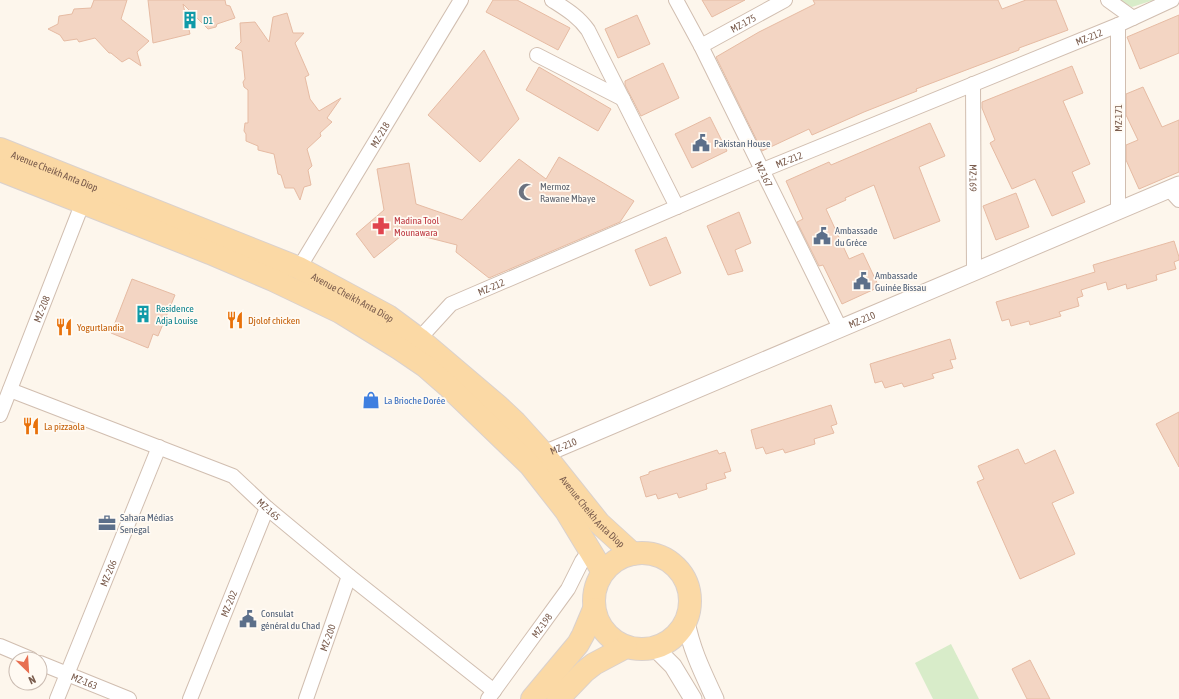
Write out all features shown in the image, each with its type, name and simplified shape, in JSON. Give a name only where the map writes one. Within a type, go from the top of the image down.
[{"type":"main road","name":"Avenue Cheikh Anta Diop","points":[[0,149],[299,268],[388,316],[419,339],[499,407],[544,454],[593,515],[633,554]]},
{"type":"main road","name":"Avenue Cheikh Anta Diop","points":[[0,170],[83,202],[273,280],[340,312],[400,348],[425,366],[449,387],[520,454],[558,499],[603,572]]},
{"type":"main road","points":[[648,553],[662,557],[675,566],[684,577],[690,592],[690,607],[686,621],[678,633],[668,642],[655,648],[635,649],[626,647],[614,641],[604,632],[594,609],[595,590],[603,572],[616,560],[633,554],[648,553]]},
{"type":"main road","points":[[532,699],[578,644],[583,636],[594,609]]},
{"type":"main road","points":[[558,699],[585,671],[594,664],[626,647]]},
{"type":"street","name":"MZ-218","points":[[299,268],[461,0]]},
{"type":"street","points":[[552,0],[574,13],[588,30],[677,207]]},
{"type":"street","name":"MZ-167","points":[[676,0],[701,46],[840,328]]},
{"type":"street","name":"MZ-175","points":[[701,46],[785,0]]},
{"type":"street","points":[[1108,0],[1133,18]]},
{"type":"street","name":"MZ-212","points":[[419,339],[451,304],[763,170],[1118,25],[1172,0]]},
{"type":"street","name":"MZ-171","points":[[1118,25],[1118,211]]},
{"type":"street","points":[[537,55],[623,99]]},
{"type":"street","name":"MZ-169","points":[[973,84],[974,272]]},
{"type":"street","name":"MZ-210","points":[[544,454],[1118,211],[1176,191]]},
{"type":"street","name":"MZ-208","points":[[0,415],[83,202]]},
{"type":"street","name":"MZ-165","points":[[10,390],[232,476],[267,508],[491,695]]},
{"type":"street","name":"MZ-206","points":[[57,699],[158,448]]},
{"type":"street","name":"MZ-202","points":[[190,699],[267,508]]},
{"type":"street","name":"MZ-198","points":[[491,695],[568,590],[582,561],[590,550]]},
{"type":"street","name":"MZ-200","points":[[306,699],[349,576]]},
{"type":"street","points":[[686,621],[695,655],[715,699]]},
{"type":"street","points":[[0,646],[12,651]]},
{"type":"street","points":[[655,648],[673,666],[693,699]]},
{"type":"street","name":"MZ-163","points":[[48,666],[129,699]]},
{"type":"green space","points":[[1119,0],[1154,0],[1132,7]]},
{"type":"green space","points":[[951,644],[979,699],[933,699],[915,663]]},
{"type":"building","points":[[94,0],[127,0],[121,19],[149,41],[137,52],[141,66],[129,58],[122,62],[109,53],[95,38],[79,42],[77,39],[64,41],[60,35],[48,29],[58,24],[59,16],[72,14],[74,9],[91,8]]},
{"type":"building","name":"D1","points":[[148,0],[225,0],[226,5],[230,6],[235,18],[217,24],[216,27],[208,29],[183,4],[190,34],[153,43]]},
{"type":"building","points":[[493,0],[517,0],[570,28],[558,50],[486,12]]},
{"type":"building","points":[[702,0],[745,0],[712,17]]},
{"type":"building","points":[[813,0],[998,0],[1002,9],[1026,0],[1056,0],[1068,30],[916,89],[917,91],[812,135],[809,129],[762,151],[716,57],[759,32],[815,4]]},
{"type":"building","points":[[287,13],[293,33],[304,33],[295,43],[309,75],[305,77],[310,99],[319,111],[341,98],[327,118],[332,122],[320,133],[321,136],[307,149],[312,166],[308,170],[311,185],[304,187],[300,200],[294,188],[285,188],[281,175],[278,174],[274,154],[258,150],[258,146],[246,141],[246,134],[244,131],[245,123],[248,123],[248,90],[244,87],[243,82],[245,79],[242,51],[235,48],[241,42],[240,23],[255,22],[269,42],[273,17]]},
{"type":"building","points":[[637,15],[650,44],[618,58],[605,29]]},
{"type":"building","points":[[1179,15],[1179,53],[1140,69],[1127,37]]},
{"type":"building","points":[[484,50],[519,119],[480,162],[428,115]]},
{"type":"building","points":[[663,63],[679,98],[641,116],[625,85],[625,81]]},
{"type":"building","points":[[1072,66],[1083,93],[1063,101],[1090,164],[1072,172],[1085,202],[1052,216],[1035,179],[1012,189],[990,143],[995,140],[982,108],[982,102]]},
{"type":"building","points":[[539,67],[611,109],[598,131],[526,90]]},
{"type":"building","points":[[1143,87],[1162,127],[1179,120],[1179,172],[1139,189],[1126,160],[1126,145],[1138,140],[1126,115],[1126,94]]},
{"type":"building","name":"Pakistan House","points":[[710,117],[727,151],[692,168],[675,134]]},
{"type":"building","points":[[930,123],[945,156],[919,167],[940,221],[894,239],[874,185],[845,198],[846,200],[826,209],[849,259],[863,253],[879,287],[842,304],[823,265],[819,266],[797,222],[803,219],[786,181],[829,162],[831,165]]},
{"type":"building","points":[[559,157],[634,201],[620,222],[489,278],[456,252],[457,245],[406,232],[374,258],[356,234],[384,210],[377,169],[409,163],[416,204],[462,220],[519,159],[546,179]]},
{"type":"building","points":[[1016,193],[1029,227],[996,240],[983,206]]},
{"type":"building","points":[[739,212],[751,243],[735,250],[743,271],[728,275],[707,226]]},
{"type":"building","points":[[666,237],[681,273],[650,286],[635,250]]},
{"type":"building","points":[[1174,241],[1179,257],[1179,260],[1174,262],[1176,269],[1156,275],[1157,280],[1127,289],[1126,284],[1108,290],[1106,282],[1081,290],[1083,296],[1077,298],[1079,306],[1059,312],[1061,316],[1030,325],[1029,321],[1011,326],[1009,319],[1002,321],[996,302],[1095,272],[1093,265]]},
{"type":"building","name":"Residence Adja Louise","points":[[132,279],[175,295],[158,336],[153,334],[148,348],[111,333]]},
{"type":"building","points":[[950,339],[956,359],[950,360],[953,368],[932,374],[934,378],[904,387],[902,383],[885,388],[882,381],[875,383],[870,364]]},
{"type":"building","points":[[831,405],[837,424],[831,426],[834,433],[814,439],[815,444],[785,453],[783,449],[766,454],[763,447],[756,449],[751,430]]},
{"type":"building","points":[[1179,412],[1179,467],[1156,424]]},
{"type":"building","points":[[1018,449],[1025,464],[1055,450],[1074,493],[1052,503],[1075,554],[1020,579],[977,482],[984,479],[978,466]]},
{"type":"building","points":[[717,450],[719,454],[725,452],[731,471],[724,473],[726,478],[706,484],[707,489],[679,498],[677,493],[658,499],[656,494],[646,497],[640,477],[649,474],[649,472]]},
{"type":"building","points":[[1030,660],[1050,699],[1027,699],[1012,669]]},
{"type":"place","name":"D1","points":[[190,20]]},
{"type":"place","name":"Pakistan House","points":[[701,143]]},
{"type":"place","name":"Mermoz Rawane Mbaye","points":[[527,192]]},
{"type":"place","name":"Madina Tool Mounawara","points":[[381,226]]},
{"type":"place","name":"Ambassade du Grèce","points":[[822,236]]},
{"type":"place","name":"Ambassade Guinée Bissau","points":[[862,281]]},
{"type":"place","name":"Residence Adja Louise","points":[[143,314]]},
{"type":"place","name":"Djolof chicken","points":[[235,320]]},
{"type":"place","name":"Yogurtlandia","points":[[64,327]]},
{"type":"place","name":"La Brioche Dorée","points":[[371,400]]},
{"type":"place","name":"La pizzaola","points":[[31,426]]},
{"type":"place","name":"Sahara Médias Senegal","points":[[107,523]]},
{"type":"place","name":"Consulat général du Chad","points":[[248,619]]}]
